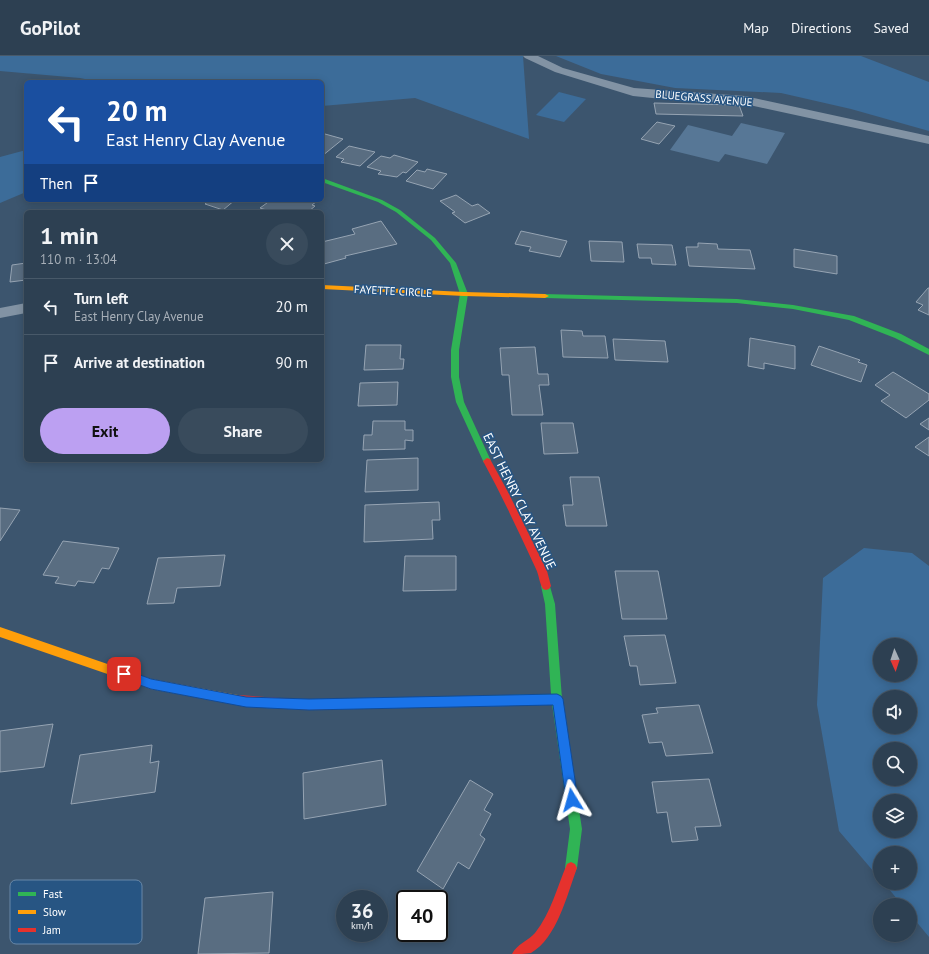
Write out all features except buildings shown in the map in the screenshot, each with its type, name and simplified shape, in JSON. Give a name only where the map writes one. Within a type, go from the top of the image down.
[{"type":"street","name":"BLUEGRASS AVENUE","points":[[529,56],[559,70],[633,92],[672,96],[745,100],[929,140]]},
{"type":"street","points":[[324,181],[380,201],[404,216],[433,239],[453,263],[464,294],[737,301],[794,307],[851,318],[898,336],[929,352]]},
{"type":"street","name":"FAYETTE CIRCLE","points":[[324,287],[464,294]]},
{"type":"street","name":"EAST HENRY CLAY AVENUE","points":[[464,294],[455,350],[454,377],[460,402],[485,458],[506,494],[542,571],[550,604],[557,699],[576,829],[572,866],[551,920],[539,938],[519,954]]},
{"type":"street","points":[[0,313],[24,308]]},
{"type":"street","points":[[0,632],[151,684],[246,702],[309,705],[557,699]]},
{"type":"shaded area","points":[[0,56],[523,56],[529,139],[415,98],[324,106],[324,80],[90,80],[0,71]]},
{"type":"shaded area","points":[[556,56],[861,56],[929,82],[929,131],[851,109],[781,93],[675,88],[601,74]]},
{"type":"shaded area","points":[[559,92],[586,99],[564,122],[536,115]]},
{"type":"shaded area","points":[[741,123],[785,133],[767,164],[725,154],[719,162],[670,150],[688,125],[732,136]]},
{"type":"shaded area","points":[[24,151],[24,193],[0,203],[0,157]]},
{"type":"shaded area","points":[[864,548],[912,553],[929,566],[929,937],[917,922],[917,898],[896,898],[890,890],[917,890],[917,846],[873,846],[873,871],[839,831],[817,705],[823,578]]},
{"type":"traffic: fast","points":[[324,181],[380,201],[398,211],[433,239],[453,263],[464,294],[455,350],[455,377],[460,402],[487,461]]},
{"type":"traffic: fast","points":[[545,296],[737,301],[793,307],[851,318],[898,336],[929,352]]},
{"type":"traffic: fast","points":[[546,586],[550,604],[557,699],[576,829],[571,868]]},
{"type":"traffic: fast","points":[[337,704],[557,699]]},
{"type":"traffic: slow","points":[[324,287],[464,294],[545,296]]},
{"type":"traffic: slow","points":[[0,632],[151,684],[238,700]]},
{"type":"traffic: jam","points":[[487,461],[505,494],[542,571],[546,586]]},
{"type":"traffic: jam","points":[[238,700],[309,705],[337,704]]},
{"type":"traffic: jam","points":[[519,954],[539,938],[551,920],[571,868]]},
{"type":"route","points":[[124,674],[151,684],[246,702],[309,705],[557,699],[572,800]]}]
